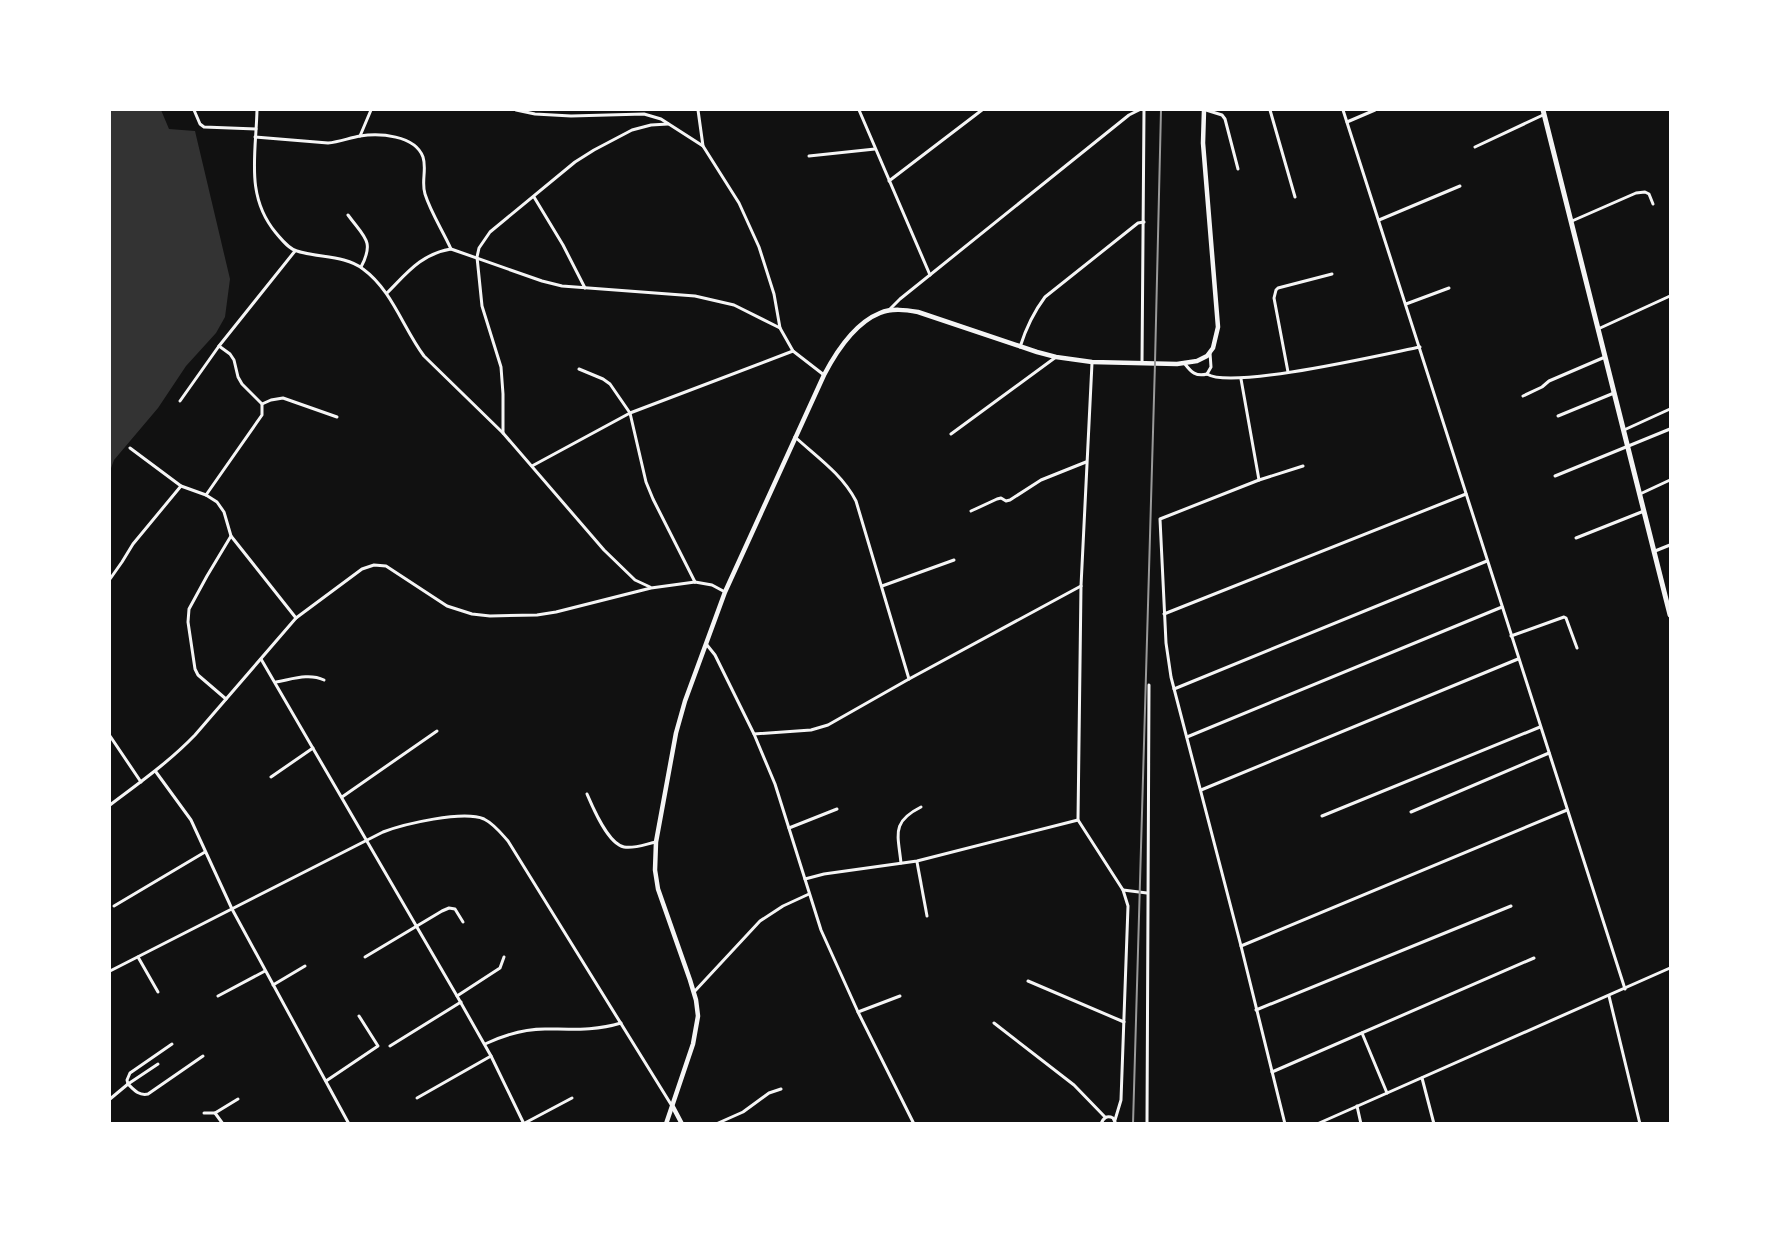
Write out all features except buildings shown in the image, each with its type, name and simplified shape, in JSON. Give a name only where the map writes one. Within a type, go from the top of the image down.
[{"type":"main road","points":[[666,1124],[697,1026],[694,992],[656,880],[654,857],[676,733],[705,644],[725,592],[824,375],[835,356],[860,327],[874,316],[900,310],[918,312],[1056,357],[1092,362],[1185,364],[1200,360],[1210,352],[1215,341],[1218,321],[1204,161],[1205,110]]},
{"type":"main road","points":[[1544,112],[1671,615]]},
{"type":"main road","points":[[673,1107],[682,1124]]},
{"type":"street","points":[[194,110],[200,124],[204,127],[256,129]]},
{"type":"street","points":[[257,110],[255,137],[257,198],[266,219],[282,240],[295,251],[345,261],[361,267],[386,294],[410,337],[424,356],[503,433],[604,550],[635,580],[651,588]]},
{"type":"street","points":[[360,136],[371,110]]},
{"type":"street","points":[[516,110],[535,114],[571,116],[645,114],[668,124],[703,146]]},
{"type":"street","points":[[571,110],[571,116]]},
{"type":"street","points":[[698,110],[703,146],[739,203],[759,247],[774,294],[780,328],[793,351],[824,375]]},
{"type":"street","points":[[859,110],[930,275]]},
{"type":"street","points":[[889,182],[982,110]]},
{"type":"street","points":[[888,311],[1129,115],[1139,110]]},
{"type":"street","points":[[1142,363],[1144,110]]},
{"type":"street","points":[[1205,110],[1222,114],[1226,119],[1238,169]]},
{"type":"street","points":[[1270,110],[1295,197]]},
{"type":"street","points":[[1343,110],[1625,989]]},
{"type":"street","points":[[1347,122],[1375,110]]},
{"type":"street","points":[[1474,147],[1544,112]]},
{"type":"street","points":[[503,433],[501,367],[482,306],[477,257],[479,248],[490,232],[575,162],[618,137],[651,125],[668,124]]},
{"type":"street","points":[[255,137],[328,143],[360,136],[382,136],[398,138],[415,146],[424,159],[423,184],[426,196],[451,249]]},
{"type":"street","points":[[808,156],[875,149]]},
{"type":"street","points":[[1379,220],[1460,186]]},
{"type":"street","points":[[1571,222],[1636,193],[1645,192],[1653,204]]},
{"type":"street","points":[[534,197],[563,245],[585,288]]},
{"type":"street","points":[[348,215],[368,246],[367,256],[361,267]]},
{"type":"street","points":[[1020,346],[1027,325],[1045,297],[1138,223],[1144,222]]},
{"type":"street","points":[[386,294],[423,259],[451,249],[562,286],[709,298],[734,305],[780,328]]},
{"type":"street","points":[[180,401],[219,346],[295,251]]},
{"type":"street","points":[[1288,372],[1274,298],[1276,290],[1332,274]]},
{"type":"street","points":[[1406,304],[1449,288]]},
{"type":"street","points":[[1598,329],[1671,296]]},
{"type":"street","points":[[206,495],[262,415],[262,404],[242,384],[238,378],[234,360],[219,346]]},
{"type":"street","points":[[1185,364],[1193,373],[1241,379],[1420,347]]},
{"type":"street","points":[[532,466],[630,413],[793,351]]},
{"type":"street","points":[[1207,374],[1211,367],[1210,352]]},
{"type":"street","points":[[951,434],[1056,357]]},
{"type":"street","points":[[1523,396],[1549,381],[1605,357]]},
{"type":"street","points":[[994,1023],[1074,1085],[1105,1117],[1111,1117],[1116,1121],[1121,1100],[1128,906],[1123,890],[1078,820],[1081,586],[1092,362]]},
{"type":"street","points":[[579,369],[610,384],[630,413],[652,499],[695,582]]},
{"type":"street","points":[[1241,379],[1259,480]]},
{"type":"street","points":[[1558,416],[1614,393]]},
{"type":"street","points":[[262,404],[283,398],[337,417]]},
{"type":"street","points":[[1624,430],[1671,409]]},
{"type":"street","points":[[1555,476],[1671,429]]},
{"type":"street","points":[[795,437],[840,477],[856,501],[909,679]]},
{"type":"street","points":[[130,448],[181,486],[206,495],[217,502],[224,512],[231,536],[297,618]]},
{"type":"street","points":[[971,512],[1001,498],[1006,501],[1010,500],[1041,480],[1086,462]]},
{"type":"street","points":[[1285,1124],[1168,660],[1160,519],[1259,480],[1303,466]]},
{"type":"street","points":[[1640,494],[1671,480]]},
{"type":"street","points":[[110,579],[133,544],[181,486]]},
{"type":"street","points":[[1164,614],[1466,494]]},
{"type":"street","points":[[1576,538],[1645,511]]},
{"type":"street","points":[[226,699],[198,675],[195,669],[188,616],[192,602],[231,536]]},
{"type":"street","points":[[1655,551],[1671,545]]},
{"type":"street","points":[[882,586],[954,560]]},
{"type":"street","points":[[1174,689],[1487,561]]},
{"type":"street","points":[[110,805],[178,753],[297,618],[362,569],[374,564],[386,566],[447,606],[490,616],[537,615],[576,608],[651,588],[695,582],[712,585],[725,592]]},
{"type":"street","points":[[754,734],[821,728],[1081,586]]},
{"type":"street","points":[[1187,737],[1502,607]]},
{"type":"street","points":[[1511,636],[1564,617],[1577,648]]},
{"type":"street","points":[[705,644],[716,655],[754,734],[775,784],[825,938],[858,1012],[914,1124]]},
{"type":"street","points":[[261,659],[461,1002],[491,1056],[523,1123],[573,1098]]},
{"type":"street","points":[[1201,790],[1519,659]]},
{"type":"street","points":[[276,682],[309,676],[317,676],[324,680]]},
{"type":"street","points":[[1147,1124],[1149,685]]},
{"type":"street","points":[[1323,816],[1541,726]]},
{"type":"street","points":[[342,797],[437,731]]},
{"type":"street","points":[[110,736],[141,782]]},
{"type":"street","points":[[271,777],[313,748]]},
{"type":"street","points":[[1411,812],[1549,753]]},
{"type":"street","points":[[156,772],[191,820],[232,909],[349,1124]]},
{"type":"street","points":[[587,794],[593,808],[615,842],[626,847],[656,842]]},
{"type":"street","points":[[901,863],[898,836],[900,825],[906,815],[921,807]]},
{"type":"street","points":[[789,828],[837,809]]},
{"type":"street","points":[[1241,946],[1567,810]]},
{"type":"street","points":[[110,971],[368,840],[399,827],[442,818],[477,817],[496,827],[508,841],[673,1107]]},
{"type":"street","points":[[805,879],[824,874],[917,861],[1078,820]]},
{"type":"street","points":[[114,906],[205,852]]},
{"type":"street","points":[[917,861],[927,916]]},
{"type":"street","points":[[1123,890],[1147,893]]},
{"type":"street","points":[[694,992],[760,921],[783,906],[809,894]]},
{"type":"street","points":[[1256,1010],[1511,906]]},
{"type":"street","points":[[365,957],[449,908],[455,909],[462,922]]},
{"type":"street","points":[[138,957],[158,992]]},
{"type":"street","points":[[457,996],[500,968],[504,957]]},
{"type":"street","points":[[1272,1072],[1534,958]]},
{"type":"street","points":[[273,985],[305,966]]},
{"type":"street","points":[[1317,1124],[1671,968]]},
{"type":"street","points":[[218,996],[265,972]]},
{"type":"street","points":[[1028,981],[1124,1022]]},
{"type":"street","points":[[858,1012],[900,996]]},
{"type":"street","points":[[1609,996],[1640,1124]]},
{"type":"street","points":[[390,1046],[461,1002]]},
{"type":"street","points":[[326,1082],[378,1046],[359,1016]]},
{"type":"street","points":[[484,1044],[511,1033],[544,1029],[589,1029],[621,1023]]},
{"type":"street","points":[[1362,1033],[1387,1093]]},
{"type":"street","points":[[172,1044],[130,1073],[128,1084],[138,1093],[148,1094],[203,1056]]},
{"type":"street","points":[[417,1098],[491,1056]]},
{"type":"street","points":[[110,1099],[158,1064]]},
{"type":"street","points":[[1422,1078],[1434,1124]]},
{"type":"street","points":[[716,1124],[743,1112],[769,1093],[781,1089]]},
{"type":"street","points":[[204,1113],[215,1113],[238,1098]]},
{"type":"street","points":[[1357,1106],[1361,1124]]},
{"type":"street","points":[[215,1113],[223,1124]]},
{"type":"street","points":[[1101,1124],[1105,1117]]},
{"type":"shaded area","points":[[110,110],[161,110],[169,129],[195,131],[230,279],[225,317],[216,333],[186,366],[158,408],[114,460],[110,471]]},
{"type":"railway","points":[[1133,1124],[1161,110]]}]
